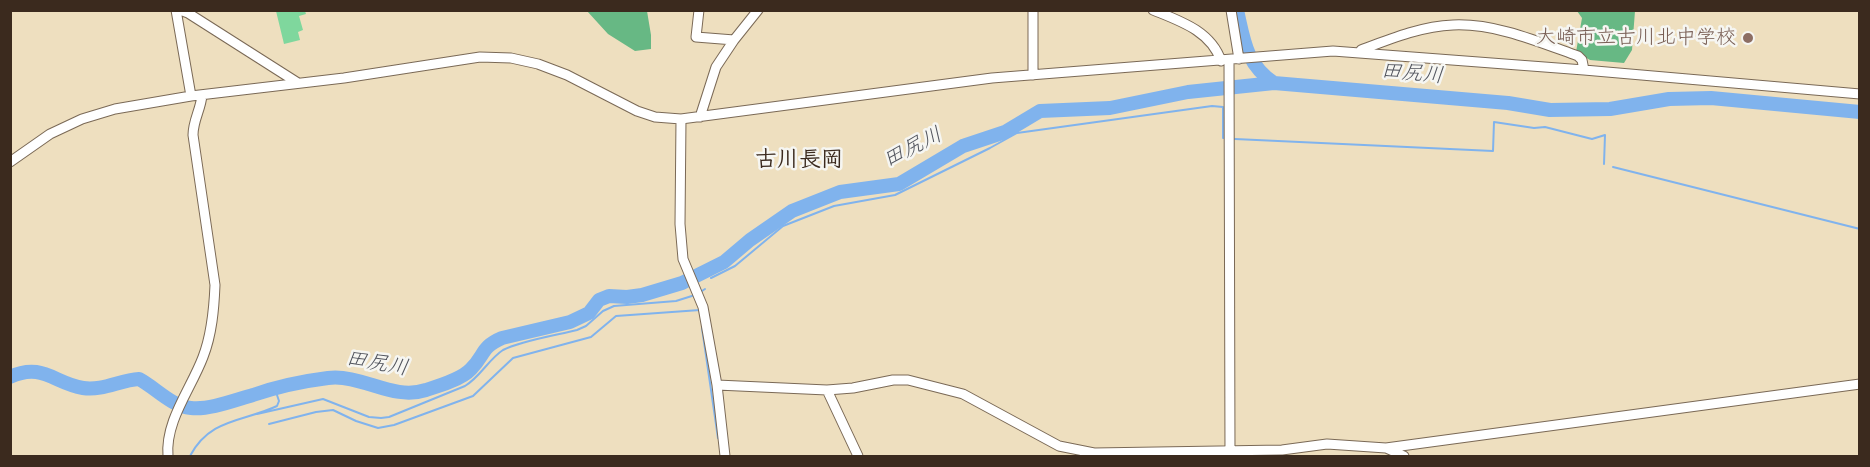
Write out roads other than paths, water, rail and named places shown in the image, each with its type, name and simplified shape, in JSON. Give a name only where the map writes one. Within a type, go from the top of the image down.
[{"type":"street","points":[[191,96],[178,10],[188,13],[298,83]]},
{"type":"street","points":[[699,10],[696,37],[734,40]]},
{"type":"street","points":[[700,117],[716,67],[758,10]]},
{"type":"street","points":[[1033,10],[1034,75]]},
{"type":"street","points":[[1153,10],[1188,25],[1203,35],[1218,52],[1233,59]]},
{"type":"street","points":[[1229,454],[1230,79],[1233,59],[1231,10]]},
{"type":"street","points":[[1355,52],[1389,39],[1435,27],[1471,25],[1539,42],[1578,56],[1582,60],[1584,70]]},
{"type":"street","points":[[10,162],[50,134],[115,109],[202,94],[480,57],[511,58],[538,64],[567,75],[637,111],[655,117],[681,119],[951,82],[1308,52],[1355,52],[1860,94]]},
{"type":"street","points":[[168,456],[167,446],[171,430],[203,358],[210,335],[214,308],[214,285],[193,135],[193,125],[202,94]]},
{"type":"street","points":[[681,119],[680,224],[683,259],[702,306],[717,385],[725,456]]},
{"type":"street","points":[[717,385],[827,390],[853,388],[893,380],[908,380],[972,398],[1067,449],[1094,453],[1229,454],[1327,444],[1386,448],[1860,384]]},
{"type":"street","points":[[827,390],[858,456]]},
{"type":"street","points":[[1386,448],[1404,456]]},
{"type":"waterway","points":[[1237,10],[1244,42],[1252,60],[1257,68],[1274,83]]},
{"type":"waterway","name":"田尻川","points":[[10,377],[21,373],[40,373],[90,389],[139,379],[177,404],[191,408],[214,406],[281,387],[328,378],[353,380],[401,392],[426,390],[450,382],[467,373],[495,341],[570,322],[589,313],[599,300],[609,296],[642,295],[682,283],[724,262],[750,240],[792,211],[840,192],[899,184],[963,146],[1005,132],[1040,111],[1110,108],[1188,92],[1274,83],[1508,103],[1550,110],[1610,109],[1669,99],[1711,98],[1860,112]]},
{"type":"waterway","points":[[711,278],[735,266],[783,226],[834,206],[895,195],[1017,133],[1212,106],[1223,107],[1223,138],[1227,138]]},
{"type":"waterway","points":[[1235,139],[1493,151],[1494,122],[1534,128],[1545,127],[1592,139],[1605,135],[1604,164]]},
{"type":"waterway","points":[[1613,167],[1860,229]]},
{"type":"waterway","points":[[257,414],[323,399],[369,417],[389,417],[465,386],[498,354],[510,347],[577,330],[614,306],[676,301],[695,295]]},
{"type":"waterway","points":[[269,424],[333,410],[378,428],[394,425],[473,396],[513,358],[591,337],[616,316],[700,310]]},
{"type":"waterway","points":[[702,328],[718,438]]},
{"type":"waterway","points":[[190,456],[207,434],[217,428],[277,406],[279,401],[275,389]]},
{"type":"place","name":"大崎市立古川北中学校","points":[[1748,38]]},
{"type":"district","name":"古川長岡","points":[[799,160]]}]
